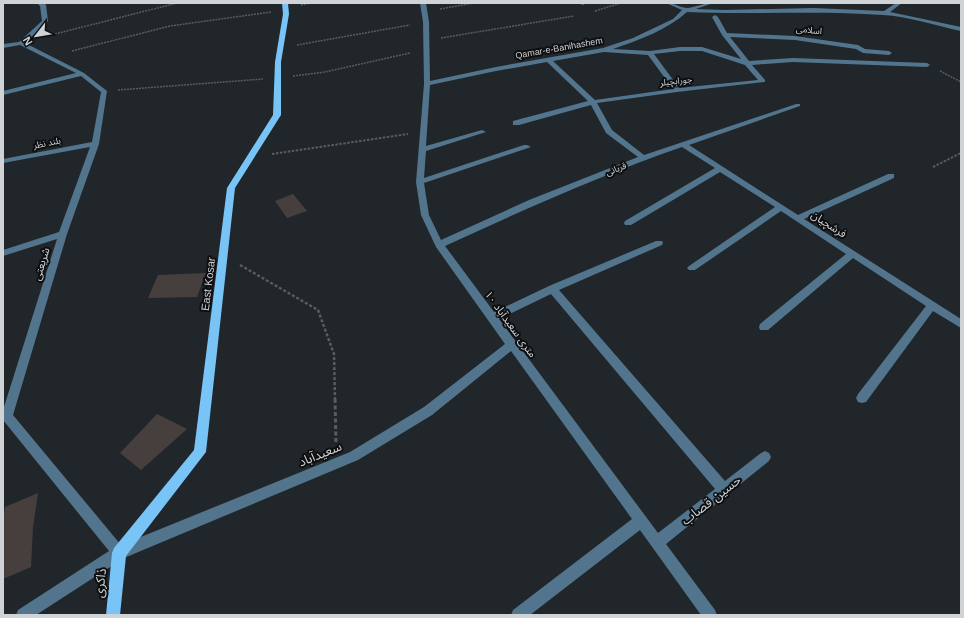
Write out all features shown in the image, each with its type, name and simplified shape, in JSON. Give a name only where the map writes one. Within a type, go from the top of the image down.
[{"type":"main road","name":"East Kosar","points":[[119,553],[200,452],[231,188],[276,115],[280,48],[285,7]]},
{"type":"main road","name":"ذاکری","points":[[113,615],[119,553]]},
{"type":"street","points":[[3,46],[21,43],[45,21],[43,5],[40,3]]},
{"type":"street","points":[[669,3],[686,10],[724,12],[813,10],[885,13],[961,29]]},
{"type":"street","name":"Qamar-e-Banihashem","points":[[426,84],[496,69],[549,61],[604,50],[635,39],[675,20],[686,10],[710,3]]},
{"type":"street","points":[[885,13],[899,3]]},
{"type":"street","name":"۱۰ متری سعیدآباد","points":[[423,7],[426,22],[426,84],[420,182],[425,215],[439,245],[710,615]]},
{"type":"street","points":[[716,17],[725,35],[746,63]]},
{"type":"street","name":"اسلامی","points":[[725,35],[795,38],[858,47],[863,51],[889,53]]},
{"type":"street","points":[[21,43],[82,74],[104,91]]},
{"type":"street","points":[[604,50],[650,53],[680,49],[702,49],[746,63],[793,60],[927,65]]},
{"type":"street","points":[[650,53],[677,90]]},
{"type":"street","points":[[549,61],[593,102],[609,131],[643,158]]},
{"type":"street","name":"جورابچیلر","points":[[516,123],[593,102],[677,90],[763,81],[746,63]]},
{"type":"street","points":[[3,93],[82,74]]},
{"type":"street","name":"شریعتی","points":[[104,91],[95,144],[63,234],[5,417],[119,553]]},
{"type":"street","name":"قربانی","points":[[439,245],[532,202],[643,158],[798,105]]},
{"type":"street","points":[[422,150],[482,132]]},
{"type":"street","name":"بلند نظر","points":[[3,162],[95,144]]},
{"type":"street","name":"فرشچیان","points":[[684,145],[961,324]]},
{"type":"street","points":[[420,182],[527,147]]},
{"type":"street","points":[[628,223],[721,168]]},
{"type":"street","points":[[798,218],[891,176]]},
{"type":"street","points":[[692,268],[781,207]]},
{"type":"street","points":[[3,253],[63,234]]},
{"type":"street","points":[[492,318],[552,289],[659,243]]},
{"type":"street","points":[[764,327],[852,254]]},
{"type":"street","points":[[552,289],[724,490]]},
{"type":"street","points":[[862,398],[932,305]]},
{"type":"street","name":"سعیدآباد","points":[[23,615],[119,553],[354,456],[428,411],[511,345]]},
{"type":"street","name":"حسین قصاب","points":[[657,543],[765,457]]},
{"type":"street","points":[[518,615],[641,522]]},
{"type":"path","points":[[21,43],[177,3]]},
{"type":"path","points":[[423,7],[474,3]]},
{"type":"path","points":[[595,11],[621,3]]},
{"type":"path","points":[[51,58],[93,44],[170,26],[285,7]]},
{"type":"path","points":[[104,91],[278,78],[325,72],[426,45],[575,16]]},
{"type":"path","points":[[280,48],[426,22]]},
{"type":"path","points":[[927,65],[961,82]]},
{"type":"path","points":[[250,157],[422,132]]},
{"type":"path","points":[[933,167],[961,153]]},
{"type":"path","points":[[223,256],[318,310],[334,354],[337,463]]},
{"type":"building","points":[[293,194],[307,211],[287,218],[275,201]]},
{"type":"building","points":[[206,273],[197,297],[148,298],[158,275]]},
{"type":"building","points":[[157,414],[187,429],[141,470],[120,453]]},
{"type":"building","points":[[38,493],[33,527],[31,567],[3,579],[3,521],[5,507]]}]
